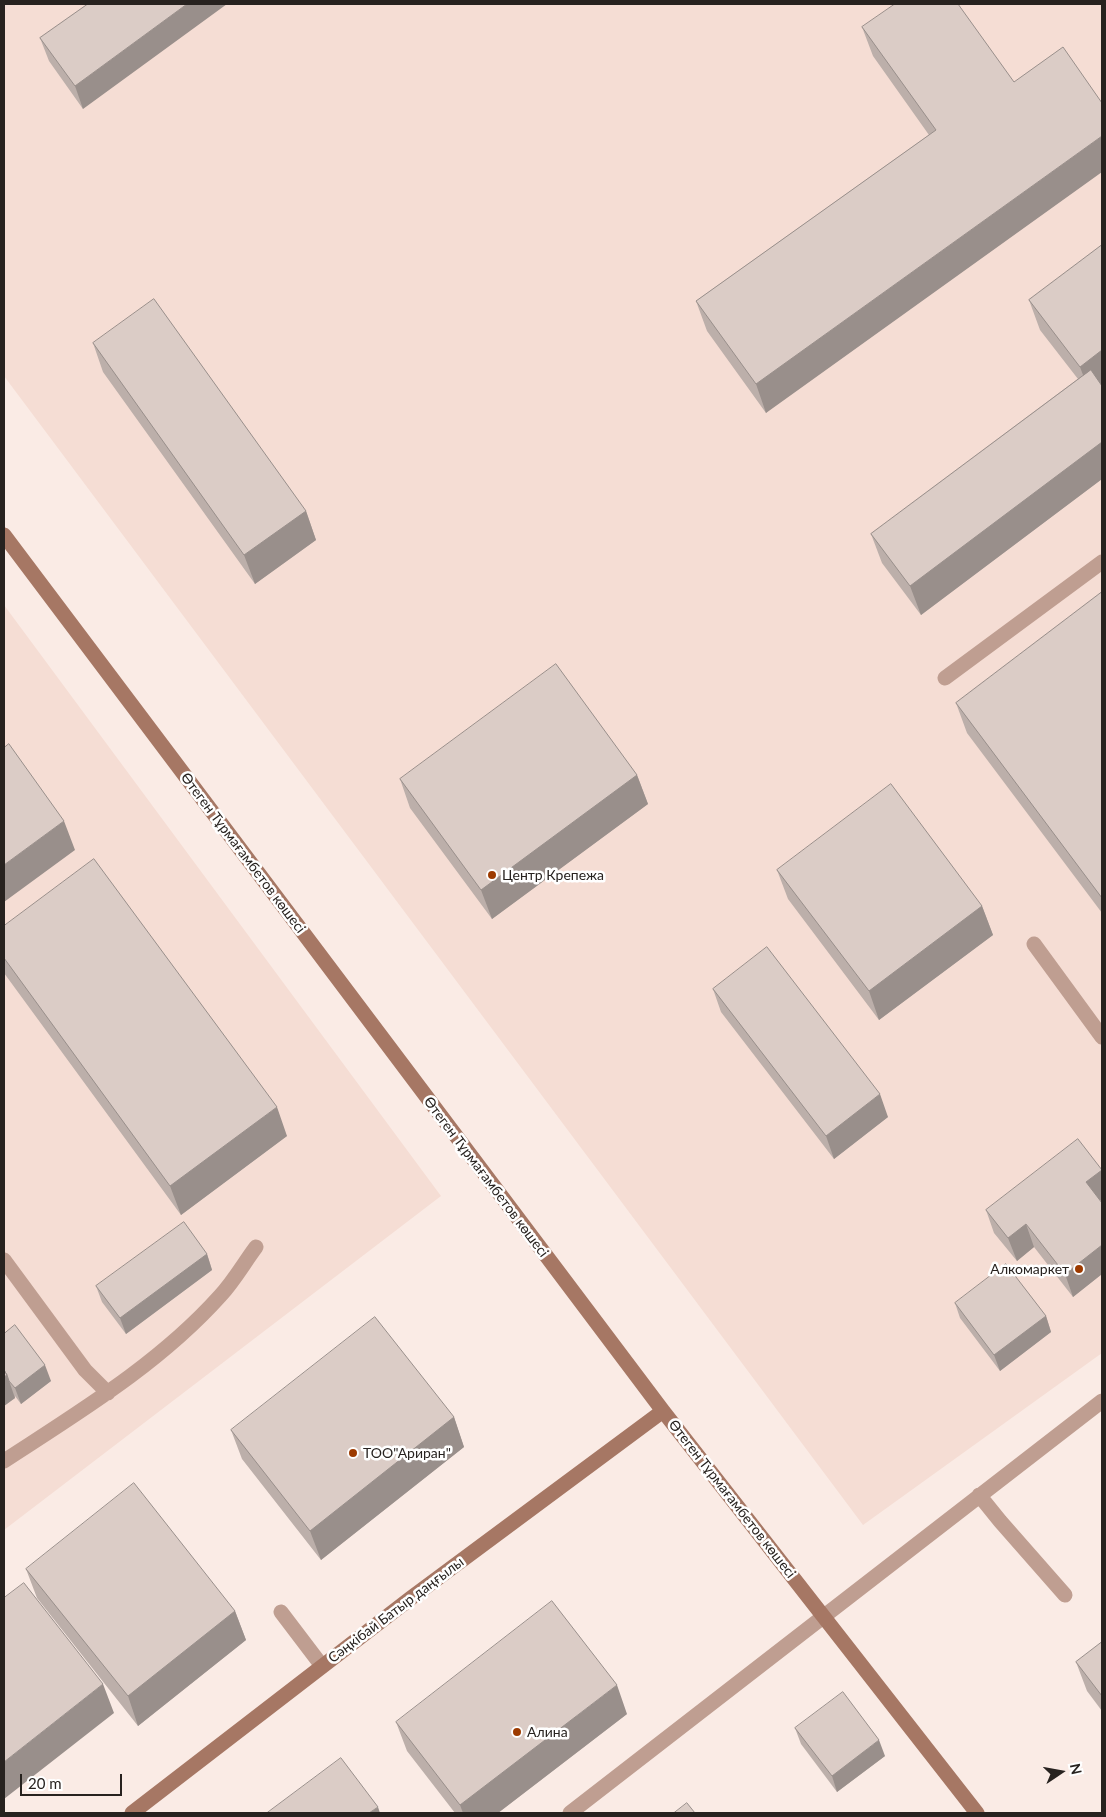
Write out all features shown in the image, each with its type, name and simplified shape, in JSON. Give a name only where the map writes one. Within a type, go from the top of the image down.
[{"type":"street","name":"Өтеген Тұрмағамбетов көшесі","points":[[4,535],[663,1411],[977,1813]]},
{"type":"street","points":[[946,678],[1102,562]]},
{"type":"street","points":[[1034,944],[1102,1037]]},
{"type":"street","points":[[4,1461],[108,1393],[170,1343],[221,1296],[256,1247]]},
{"type":"street","points":[[4,1260],[85,1370],[108,1393]]},
{"type":"street","points":[[570,1813],[1102,1401]]},
{"type":"street","name":"Сәңкібай Батыр даңғылы","points":[[132,1813],[322,1666],[663,1411]]},
{"type":"street","points":[[979,1495],[1065,1595]]},
{"type":"street","points":[[280,1612],[322,1666]]},
{"type":"shaded area","points":[[4,4],[1102,4],[1102,1353],[863,1525],[4,376]]},
{"type":"shaded area","points":[[4,605],[441,1196],[4,1530]]},
{"type":"building","points":[[88,4],[187,4],[75,86],[40,38]]},
{"type":"building","points":[[895,4],[958,4],[1014,82],[1063,47],[1102,103],[1102,136],[756,384],[696,301],[936,130],[862,27]]},
{"type":"building","points":[[1102,245],[1102,350],[1080,367],[1029,300]]},
{"type":"building","points":[[154,299],[306,511],[244,555],[93,343]]},
{"type":"building","points":[[1091,370],[1102,386],[1102,442],[910,586],[871,534]]},
{"type":"building","points":[[1102,592],[1102,898],[956,703]]},
{"type":"building","points":[[556,664],[637,775],[481,890],[400,779]]},
{"type":"building","points":[[9,744],[64,821],[4,865],[4,748]]},
{"type":"building","points":[[891,784],[982,906],[869,991],[777,870]]},
{"type":"building","points":[[94,859],[277,1107],[170,1186],[4,958],[4,926]]},
{"type":"building","points":[[767,947],[880,1094],[826,1136],[713,989]]},
{"type":"building","points":[[1078,1139],[1102,1170],[1086,1182],[1102,1203],[1102,1245],[1065,1274],[1026,1224],[1008,1238],[986,1210]]},
{"type":"building","points":[[184,1222],[207,1254],[120,1318],[96,1286]]},
{"type":"building","points":[[1006,1264],[1046,1316],[994,1355],[955,1303]]},
{"type":"building","name":"ТОО\"Ариран\"","points":[[375,1317],[454,1417],[310,1531],[231,1430]]},
{"type":"building","points":[[15,1325],[45,1365],[15,1388],[4,1370],[4,1334]]},
{"type":"building","points":[[134,1483],[235,1611],[128,1696],[26,1569]]},
{"type":"building","points":[[24,1583],[103,1684],[4,1762],[4,1598]]},
{"type":"building","name":"Алина","points":[[552,1601],[617,1685],[460,1805],[396,1722]]},
{"type":"building","points":[[1102,1642],[1102,1696],[1076,1662]]},
{"type":"building","points":[[843,1692],[879,1740],[832,1776],[795,1728]]},
{"type":"building","points":[[341,1758],[378,1807],[369,1813],[267,1813]]},
{"type":"building","points":[[687,1803],[695,1813],[674,1813]]},
{"type":"place","name":"Центр Крепежа","points":[[492,875]]},
{"type":"place","name":"Алкомаркет","points":[[1079,1269]]},
{"type":"place","name":"ТОО\"Ариран\"","points":[[353,1453]]},
{"type":"place","name":"Алина","points":[[517,1732]]}]
